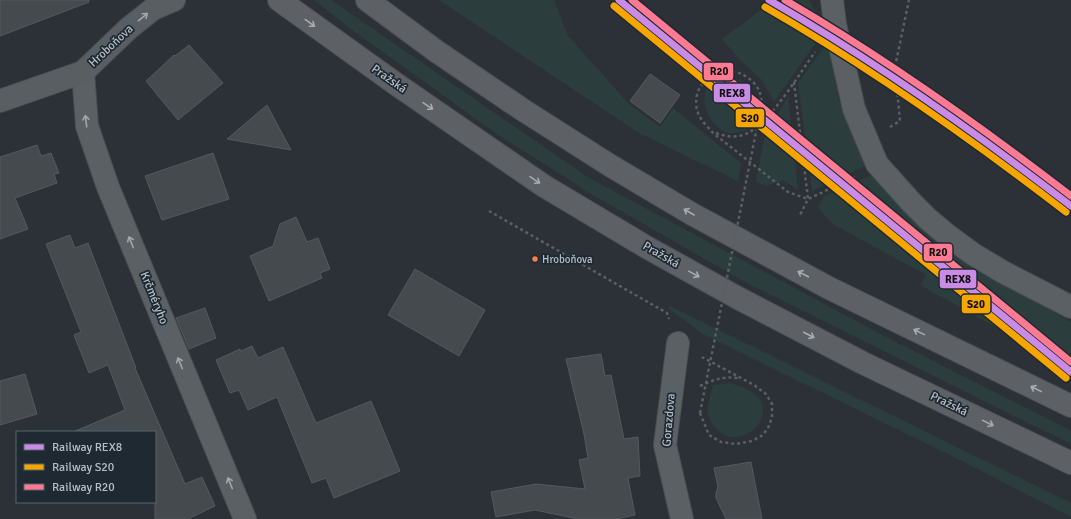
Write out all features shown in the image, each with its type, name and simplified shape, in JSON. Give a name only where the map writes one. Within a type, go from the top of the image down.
[{"type":"main road","name":"Pražská","points":[[279,0],[396,84],[544,186],[648,248],[738,298],[863,363],[1071,463]]},
{"type":"main road","points":[[367,0],[436,51],[523,110],[611,166],[692,214],[829,288],[1071,406]]},
{"type":"street","name":"Hroboňova","points":[[0,100],[83,72],[129,28],[153,9],[174,0]]},
{"type":"street","points":[[821,0],[835,24]]},
{"type":"street","points":[[832,0],[835,24],[854,109],[877,164],[911,202],[947,235],[973,254],[1003,272],[1071,307]]},
{"type":"street","name":"Krčméryho","points":[[83,72],[86,126],[108,187],[245,519]]},
{"type":"street","name":"Gorazdova","points":[[678,343],[665,445],[682,519]]},
{"type":"path","points":[[889,128],[900,121],[895,67],[909,0]]},
{"type":"path","points":[[714,133],[730,137],[743,135],[754,130],[771,114],[835,24]]},
{"type":"path","points":[[678,343],[741,379],[754,385],[766,394],[772,404],[772,417],[769,426],[762,435],[752,441],[736,444],[721,442],[709,435],[700,413],[761,107],[762,100],[756,84],[749,78],[735,71],[728,70],[717,72],[708,78],[700,89],[697,102],[698,114],[704,124],[714,133],[788,192],[808,199],[858,176]]},
{"type":"path","points":[[794,82],[808,199],[800,217]]},
{"type":"path","points":[[489,211],[667,313]]},
{"type":"path","points":[[699,387],[717,379],[728,377],[741,379]]},
{"type":"green space","points":[[314,0],[331,0],[589,178],[886,337],[1071,431],[1071,444],[747,283],[593,195],[497,134],[352,30]]},
{"type":"green space","points":[[439,0],[554,0],[568,36],[630,105],[660,127],[673,108],[741,163],[738,181],[639,133]]},
{"type":"green space","points":[[774,0],[809,0],[826,28],[774,102],[762,80],[742,62],[722,39]]},
{"type":"green space","points":[[828,42],[839,101],[868,165],[812,191],[798,83]]},
{"type":"green space","points":[[730,77],[747,84],[754,96],[750,129],[731,133],[725,132],[714,123],[706,109],[705,102],[707,88],[712,82],[718,79]]},
{"type":"green space","points":[[788,96],[798,190],[784,180],[766,186],[756,182],[766,128],[779,112]]},
{"type":"green space","points":[[875,174],[930,235],[989,276],[1071,322],[1071,369],[920,285],[926,275],[831,223],[818,207],[824,196]]},
{"type":"green space","points":[[670,306],[1071,503],[1071,517],[958,459],[703,334],[668,308]]},
{"type":"green space","points":[[730,383],[751,391],[757,396],[762,405],[763,414],[759,423],[753,430],[744,435],[734,437],[725,435],[716,428],[709,417],[708,412],[713,385]]},
{"type":"building","points":[[0,0],[89,0],[89,2],[0,36]]},
{"type":"building","points":[[189,45],[223,83],[178,120],[146,81],[174,55],[175,56]]},
{"type":"building","points":[[650,74],[680,95],[660,123],[630,101]]},
{"type":"building","points":[[267,105],[291,150],[227,139]]},
{"type":"building","points":[[37,145],[41,156],[51,153],[59,173],[54,174],[57,183],[15,198],[28,229],[0,239],[0,157]]},
{"type":"building","points":[[213,153],[229,199],[162,220],[145,176]]},
{"type":"building","points":[[296,217],[307,242],[318,238],[330,269],[320,273],[322,278],[269,301],[250,256],[273,246],[280,224]]},
{"type":"building","points":[[70,235],[75,248],[88,243],[135,368],[185,484],[202,477],[215,506],[188,519],[155,519],[156,431],[75,431],[125,410],[108,365],[89,373],[74,335],[81,332],[46,244]]},
{"type":"building","points":[[415,269],[485,310],[459,356],[388,315]]},
{"type":"building","points":[[205,308],[216,338],[189,349],[176,318]]},
{"type":"building","points":[[252,346],[258,358],[283,347],[316,423],[371,401],[400,471],[334,498],[326,478],[312,483],[277,397],[248,410],[239,390],[230,393],[216,360],[240,349],[241,351]]},
{"type":"building","points":[[601,354],[605,376],[611,375],[624,439],[638,437],[640,476],[628,478],[635,515],[616,519],[578,519],[535,510],[496,517],[491,492],[536,484],[585,489],[579,460],[588,458],[584,434],[566,359]]},
{"type":"building","points":[[25,374],[37,414],[0,425],[0,381]]},
{"type":"building","points":[[751,462],[762,519],[726,519],[716,498],[718,487],[714,468]]},
{"type":"rail line","name":"REX8","points":[[619,0],[1071,372]]},
{"type":"rail line","name":"R20","points":[[632,0],[1071,362]]},
{"type":"rail line","name":"REX8","points":[[769,0],[886,72],[961,124],[1071,206]]},
{"type":"rail line","name":"R20","points":[[785,0],[859,45],[931,93],[1071,196]]},
{"type":"rail line","name":"S20","points":[[614,6],[1066,378]]},
{"type":"rail line","name":"S20","points":[[765,7],[882,79],[993,157],[1066,212]]},
{"type":"place","name":"Hroboňova","points":[[535,259]]}]
